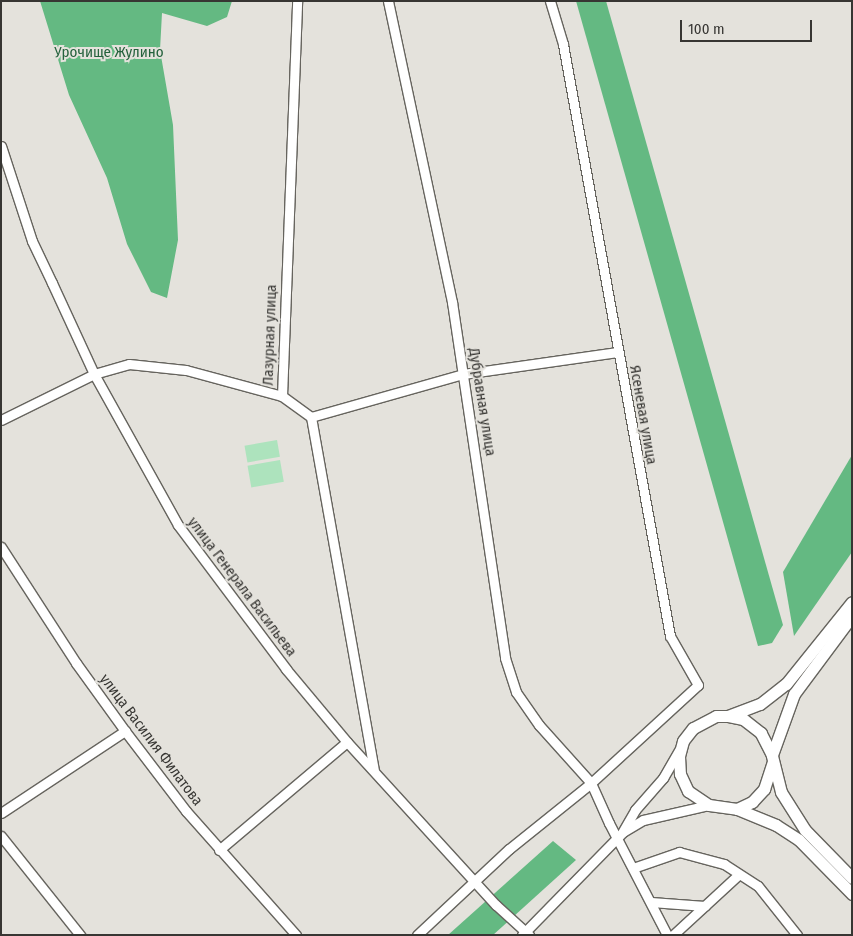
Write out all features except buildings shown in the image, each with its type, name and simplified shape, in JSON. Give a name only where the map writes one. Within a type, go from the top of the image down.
[{"type":"main road","points":[[852,602],[786,684],[760,704],[728,716],[701,722],[683,742],[679,756],[680,774],[688,791],[709,805],[737,809],[776,825],[799,840],[852,894]]},
{"type":"main road","points":[[737,809],[752,802],[764,790],[794,694],[852,616]]},
{"type":"main road","points":[[728,716],[743,719],[761,733],[773,758],[781,792],[805,830],[852,878]]},
{"type":"street","name":"Лазурная улица","points":[[299,1],[282,396],[311,417]]},
{"type":"street","name":"Дубравная улица","points":[[388,1],[452,302],[505,658],[516,692],[539,725],[592,783],[620,834],[633,868],[667,935]]},
{"type":"street","name":"Ясеневая улица","points":[[550,1],[562,44],[670,636],[698,685],[592,783]]},
{"type":"street","name":"улица Генерала Васильева","points":[[1,146],[32,241],[94,374],[178,525],[286,669],[347,742],[525,934]]},
{"type":"street","points":[[374,769],[311,417],[463,374],[617,352]]},
{"type":"street","points":[[1,420],[94,374],[128,364],[186,370],[282,396]]},
{"type":"street","name":"улица Василия Филатова","points":[[1,547],[125,731],[219,850],[296,935]]},
{"type":"street","points":[[1,813],[125,731]]},
{"type":"street","points":[[219,850],[347,742]]},
{"type":"street","points":[[525,934],[620,834],[635,810],[663,778],[683,742]]},
{"type":"street","points":[[417,935],[510,849],[592,783]]},
{"type":"street","points":[[620,834],[643,820],[709,805]]},
{"type":"street","points":[[1,836],[80,935]]},
{"type":"street","points":[[633,868],[680,852],[716,861],[758,886],[797,935]]},
{"type":"street","points":[[673,935],[738,875]]},
{"type":"street","points":[[651,902],[705,906]]},
{"type":"green space","name":"Урочище Жулино","points":[[40,1],[232,1],[227,17],[207,26],[162,13],[160,50],[173,125],[178,240],[167,298],[151,292],[127,244],[107,178],[69,95]]},
{"type":"green space","points":[[576,1],[606,1],[783,625],[772,643],[758,646]]},
{"type":"green space","points":[[277,440],[280,457],[247,462],[245,446]]},
{"type":"green space","points":[[852,455],[852,552],[794,636],[783,572]]},
{"type":"green space","points":[[280,460],[284,482],[251,487],[248,466]]},
{"type":"green space","points":[[553,841],[576,860],[493,935],[448,935]]}]
